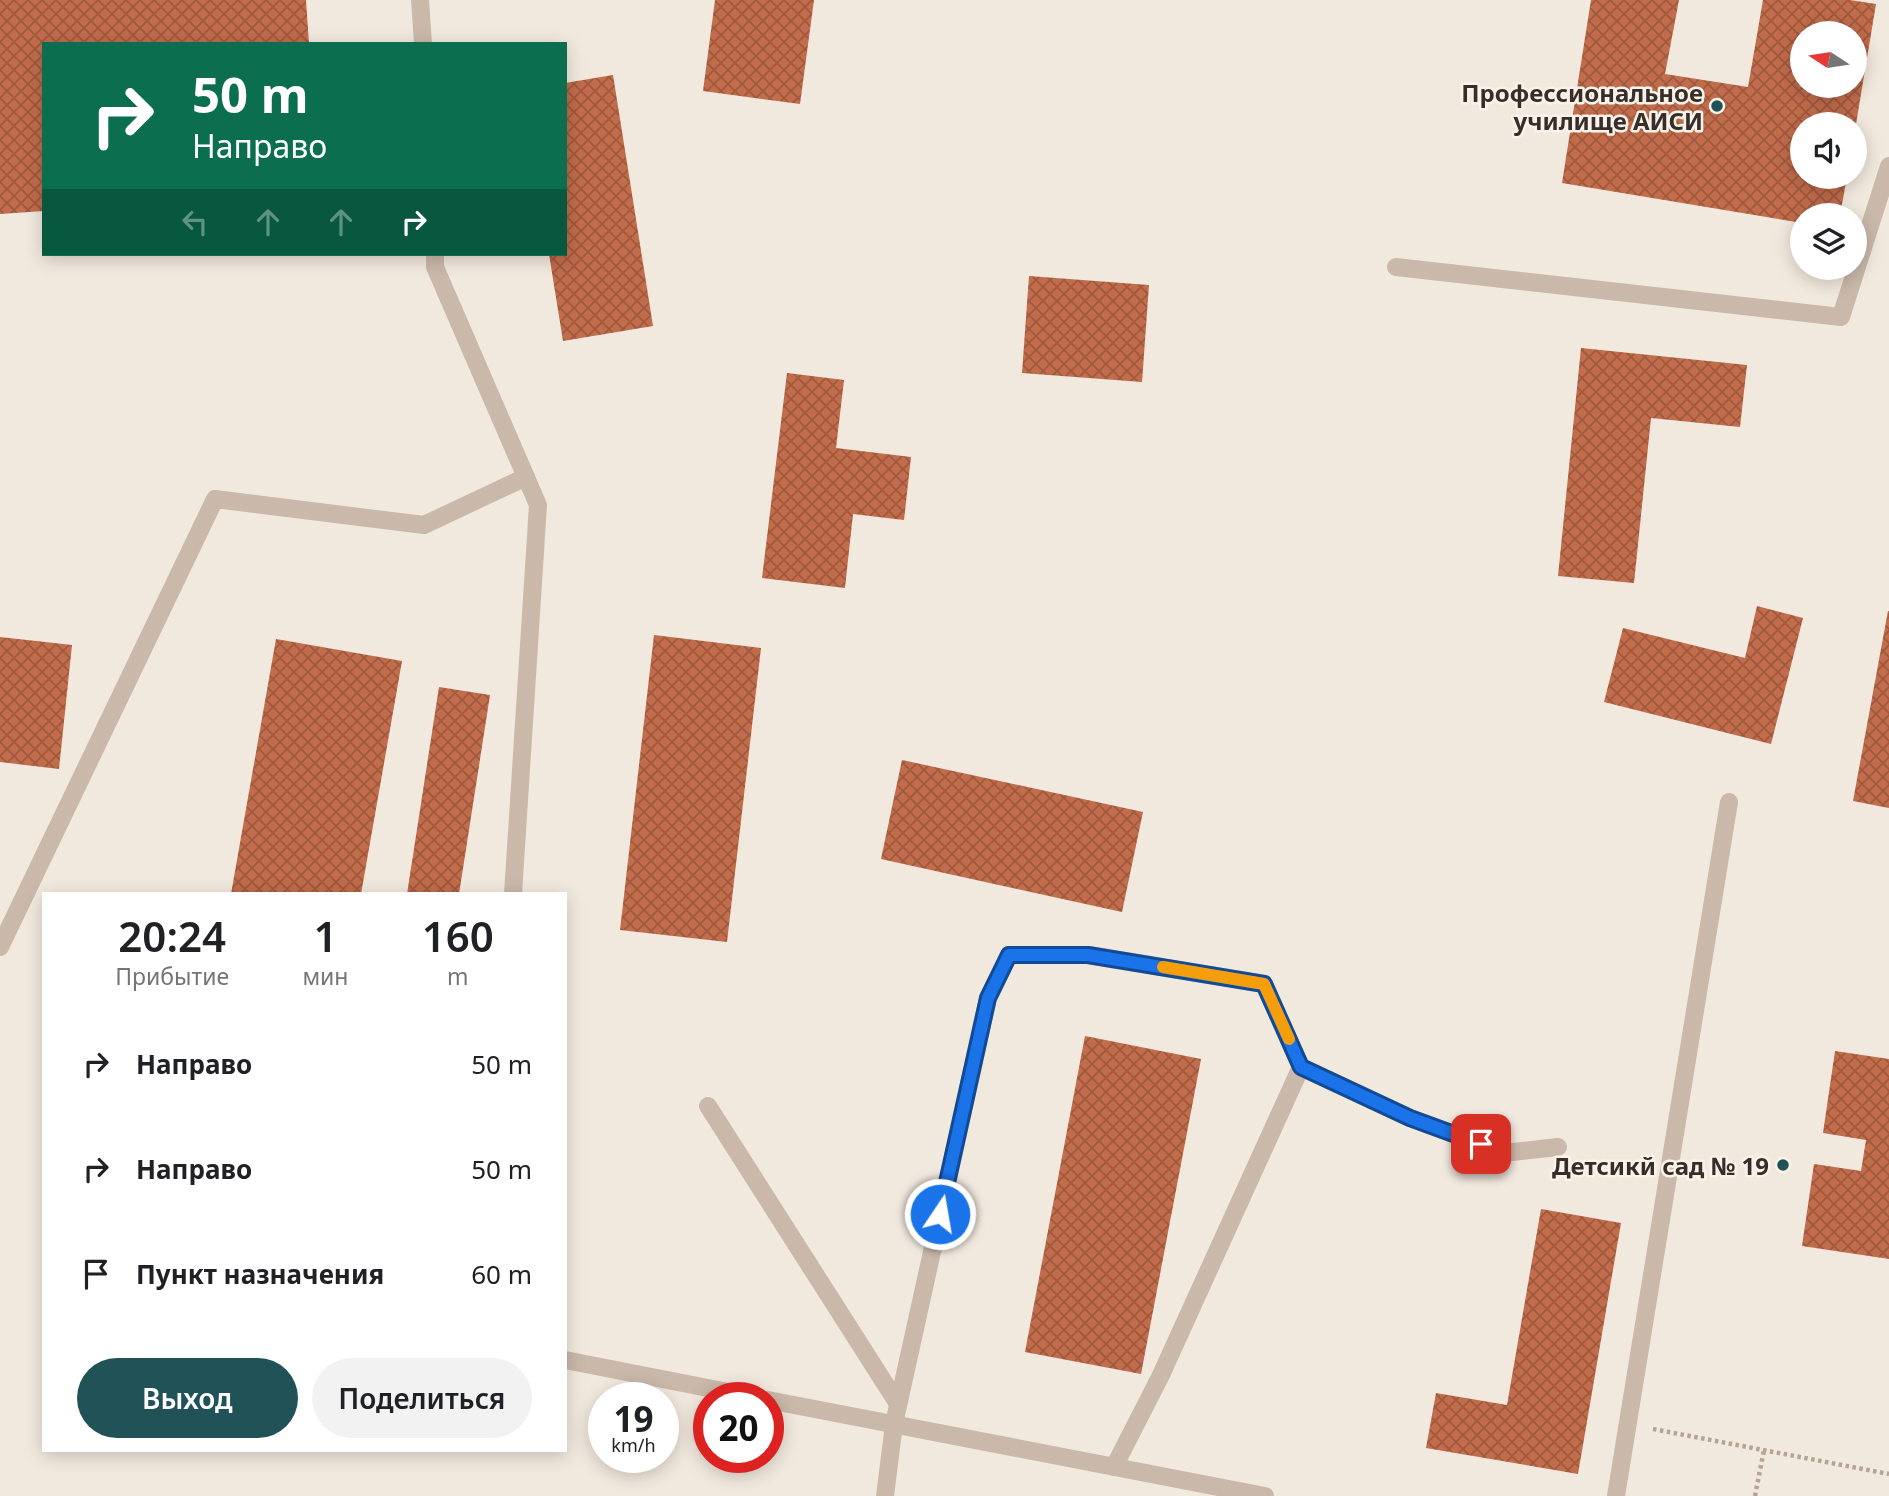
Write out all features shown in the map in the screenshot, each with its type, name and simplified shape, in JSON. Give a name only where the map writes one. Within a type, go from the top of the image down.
[{"type":"lane","points":[[420,0],[423,42]]},
{"type":"lane","points":[[1396,267],[1841,317],[1889,166]]},
{"type":"lane","points":[[435,256],[435,267],[538,505],[513,892]]},
{"type":"lane","points":[[0,947],[215,499],[424,525],[526,477]]},
{"type":"lane","points":[[1616,1496],[1728,802]]},
{"type":"lane","points":[[885,1496],[898,1404],[988,998],[1009,955],[1088,955],[1264,984],[1301,1067],[1410,1118],[1504,1153],[1558,1147]]},
{"type":"lane","points":[[1114,1467],[1161,1375],[1301,1067]]},
{"type":"lane","points":[[708,1106],[898,1404]]},
{"type":"lane","points":[[567,1360],[693,1385]]},
{"type":"lane","points":[[784,1403],[1265,1496]]},
{"type":"path","points":[[1648,1428],[1889,1474]]},
{"type":"path","points":[[1755,1496],[1764,1450]]},
{"type":"building","points":[[0,0],[306,0],[309,42],[42,42],[42,211],[0,214]]},
{"type":"building","points":[[715,0],[814,0],[800,104],[703,91]]},
{"type":"building","name":"Профессиональное училище АИСИ","points":[[1591,0],[1679,0],[1665,74],[1748,87],[1763,0],[1850,0],[1876,4],[1867,58],[1867,21],[1790,21],[1790,98],[1860,98],[1858,112],[1790,112],[1790,189],[1845,189],[1842,203],[1790,203],[1790,221],[1562,183]]},
{"type":"building","points":[[613,75],[653,326],[563,341],[549,256],[567,256],[567,83]]},
{"type":"building","points":[[1029,276],[1149,285],[1142,382],[1022,373]]},
{"type":"building","points":[[1581,348],[1747,365],[1740,427],[1651,418],[1634,583],[1558,576]]},
{"type":"building","points":[[787,373],[844,380],[836,448],[911,457],[904,520],[853,514],[845,588],[762,578]]},
{"type":"building","points":[[1757,606],[1803,618],[1771,744],[1604,702],[1623,628],[1745,658]]},
{"type":"building","points":[[1889,611],[1889,808],[1853,801]]},
{"type":"building","points":[[654,635],[761,648],[727,942],[620,930]]},
{"type":"building","points":[[0,637],[72,645],[59,769],[0,762]]},
{"type":"building","points":[[276,639],[402,661],[361,892],[231,892]]},
{"type":"building","points":[[439,687],[490,695],[459,892],[407,892]]},
{"type":"building","points":[[902,760],[1143,812],[1122,912],[881,859]]},
{"type":"building","points":[[1085,1036],[1201,1059],[1141,1374],[1025,1352]]},
{"type":"building","points":[[1835,1051],[1889,1059],[1889,1259],[1802,1246],[1814,1164],[1861,1171],[1866,1140],[1823,1133]]},
{"type":"building","points":[[1541,1209],[1621,1223],[1578,1474],[1426,1448],[1436,1393],[1507,1405]]},
{"type":"slow traffic","points":[[1163,967],[1264,984],[1289,1039]]},
{"type":"place","name":"Профессиональное училище АИСИ","points":[[1717,106]]},
{"type":"place","name":"Детсикй сад № 19","points":[[1783,1165]]},
{"type":"route","points":[[940,1214],[988,998],[1009,955],[1088,955],[1264,984],[1301,1067],[1410,1118],[1481,1144]]}]
